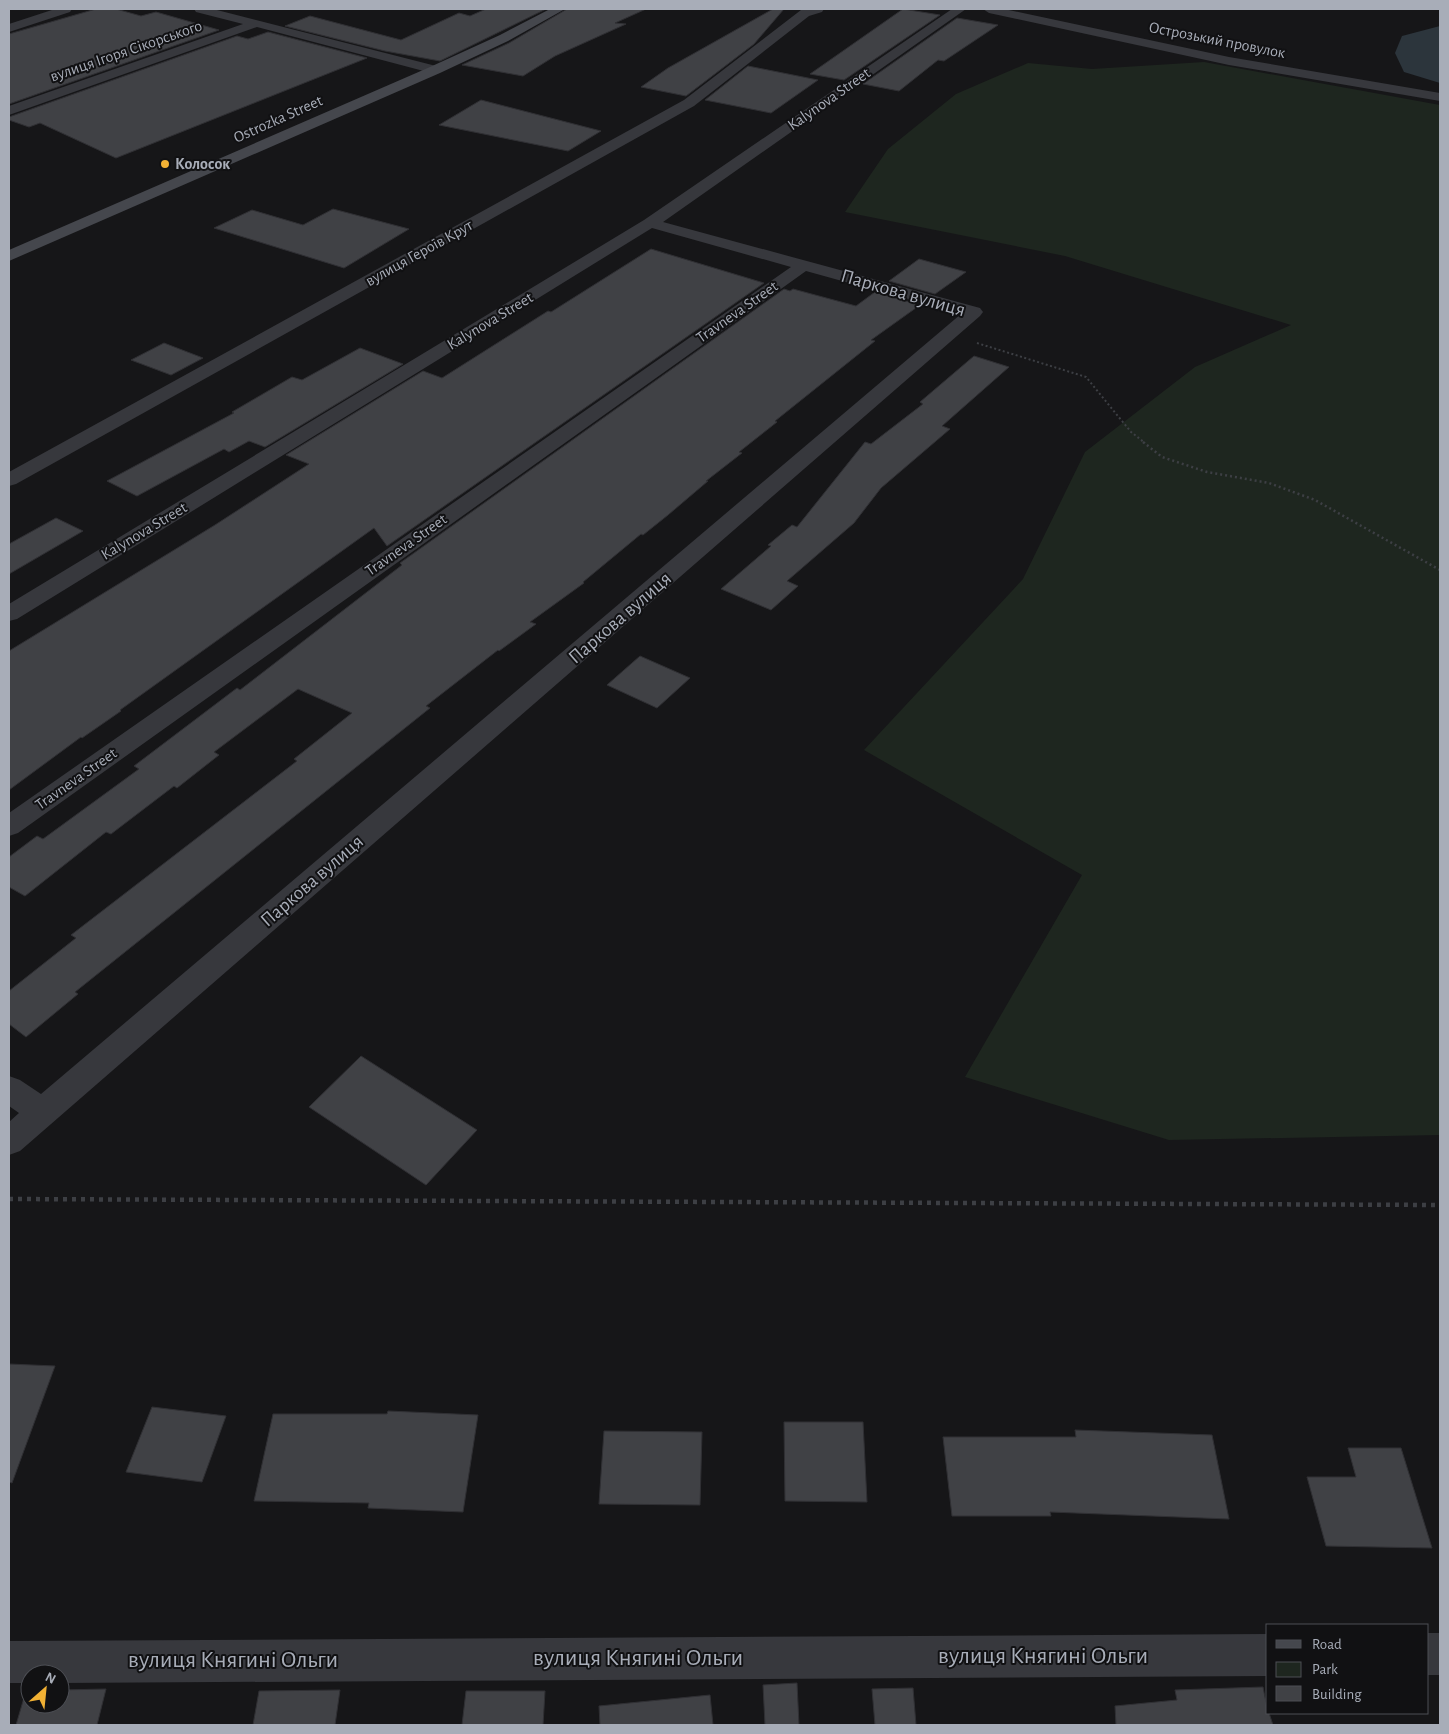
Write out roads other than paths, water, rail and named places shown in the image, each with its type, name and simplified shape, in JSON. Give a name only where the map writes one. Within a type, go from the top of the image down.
[{"type":"main road","name":"Ostrozka Street","points":[[9,256],[435,70],[504,38],[559,9]]},
{"type":"street","points":[[9,28],[66,9]]},
{"type":"street","points":[[200,9],[435,70]]},
{"type":"street","name":"вулиця Героїв Крут","points":[[9,480],[689,103],[805,13],[818,9]]},
{"type":"street","name":"Kalynova Street","points":[[9,614],[650,223],[960,9]]},
{"type":"street","name":"Острозький провулок","points":[[989,9],[1229,61],[1440,97]]},
{"type":"street","name":"вулиця Ігоря Сікорського","points":[[9,111],[255,24]]},
{"type":"street","name":"Паркова вулиця","points":[[9,1141],[974,312],[650,223]]},
{"type":"street","name":"Travneva Street","points":[[9,826],[804,265]]},
{"type":"street","points":[[9,1089],[43,1112]]},
{"type":"street","name":"вулиця Княгині Ольги","points":[[9,1662],[1266,1655]]},
{"type":"place","name":"Колосок","points":[[165,164]]}]
